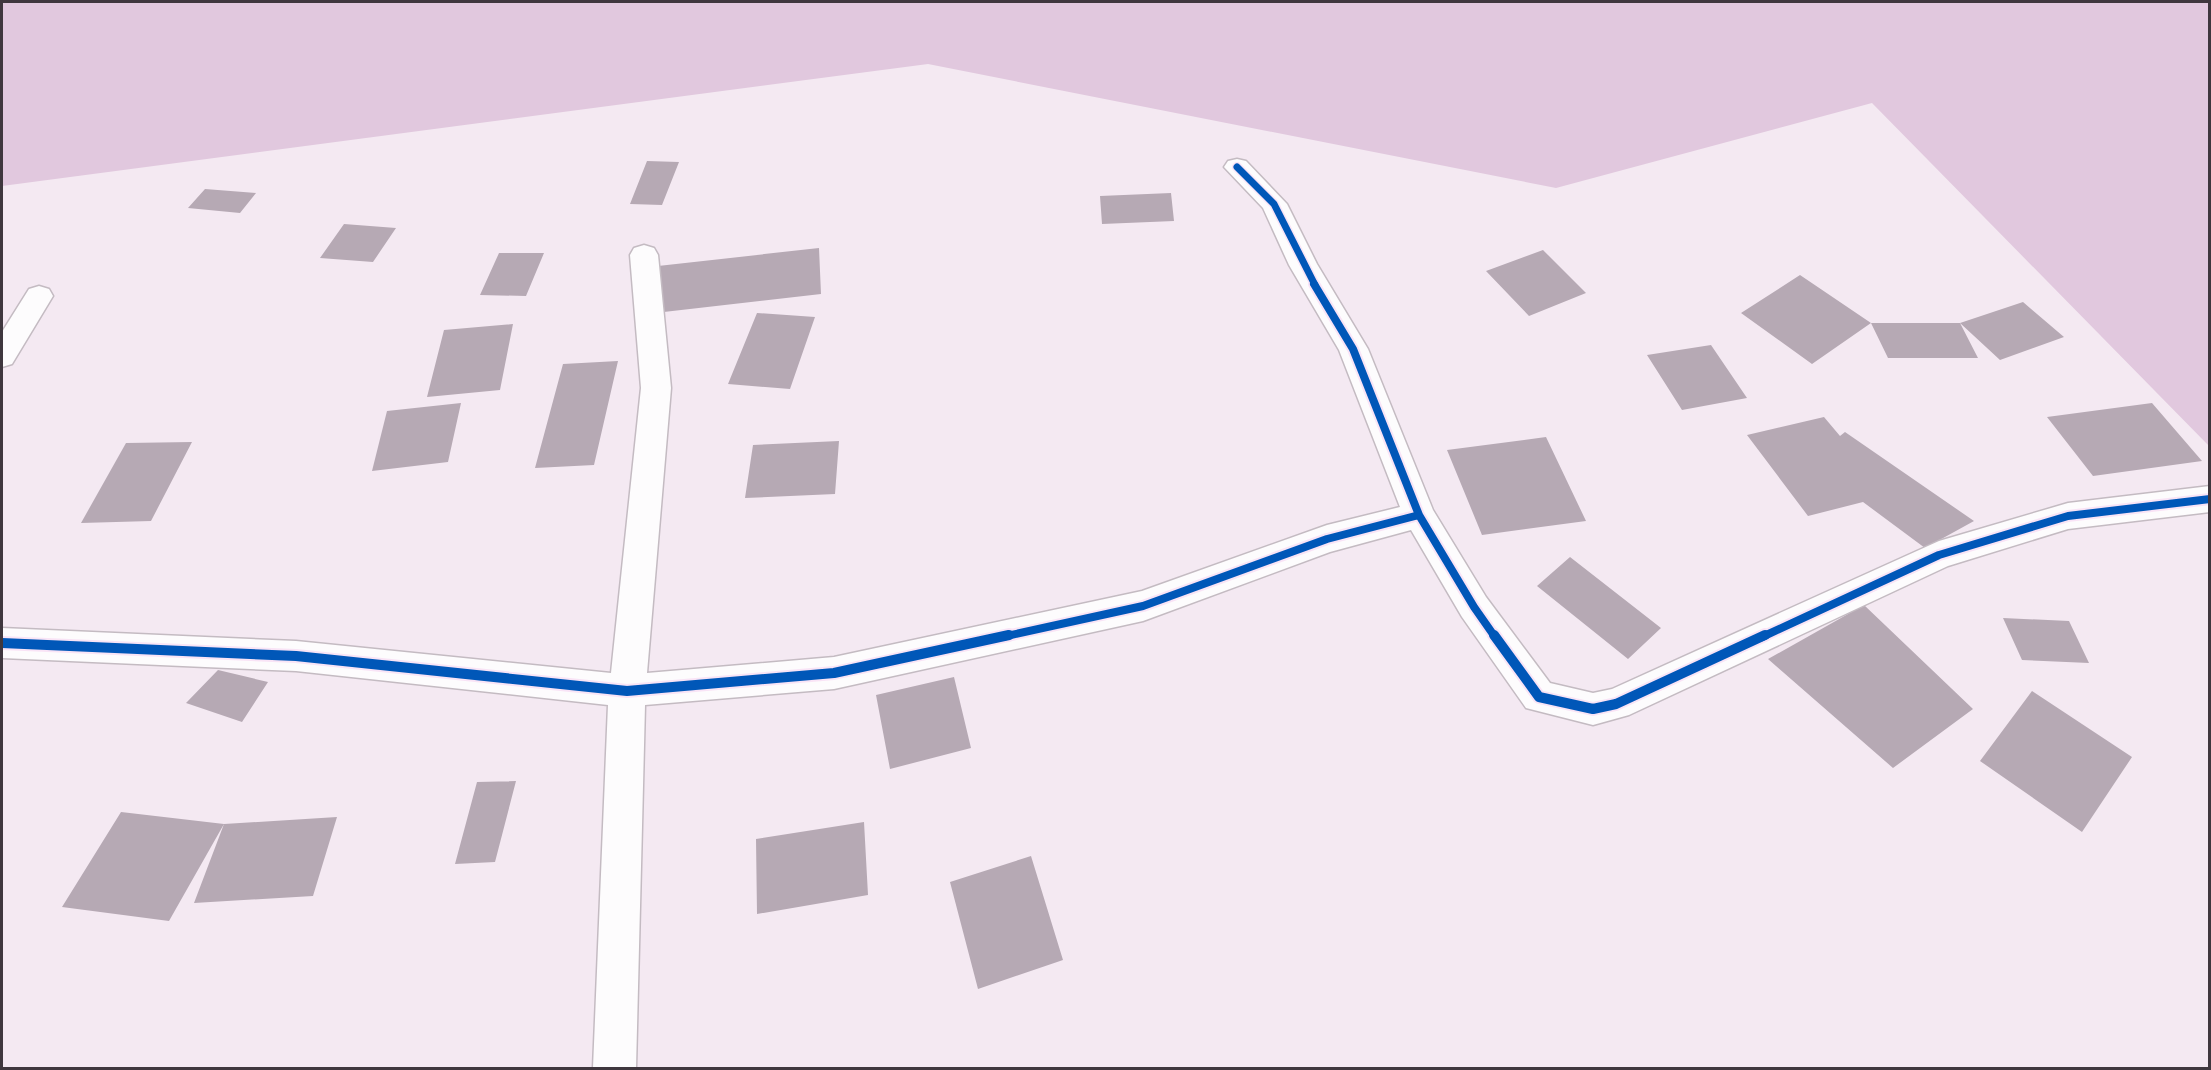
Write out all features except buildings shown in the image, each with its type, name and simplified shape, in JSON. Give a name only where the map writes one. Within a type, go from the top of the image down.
[{"type":"street","points":[[1237,167],[1274,204],[1303,265],[1353,349],[1419,515],[1474,607],[1539,697],[1593,709],[1616,704],[1939,555],[2068,516],[2210,499]]},
{"type":"street","points":[[615,1068],[627,691],[656,388],[644,255]]},
{"type":"street","points":[[2,356],[39,296]]},
{"type":"street","points":[[2,643],[296,656],[627,691],[834,673],[1131,609],[1327,540],[1419,515]]},
{"type":"shaded area","points":[[2,2],[2209,2],[2209,446],[1872,103],[1556,188],[928,64],[2,186]]},
{"type":"cycle path","points":[[1237,167],[1274,204],[1303,265],[1353,349],[1419,515],[1474,607],[1539,697],[1593,709],[1616,704],[1939,555],[2068,516],[2210,499]]},
{"type":"cycle path","points":[[2,643],[296,656],[627,691],[834,673],[1143,606],[1327,539],[1419,515]]}]
